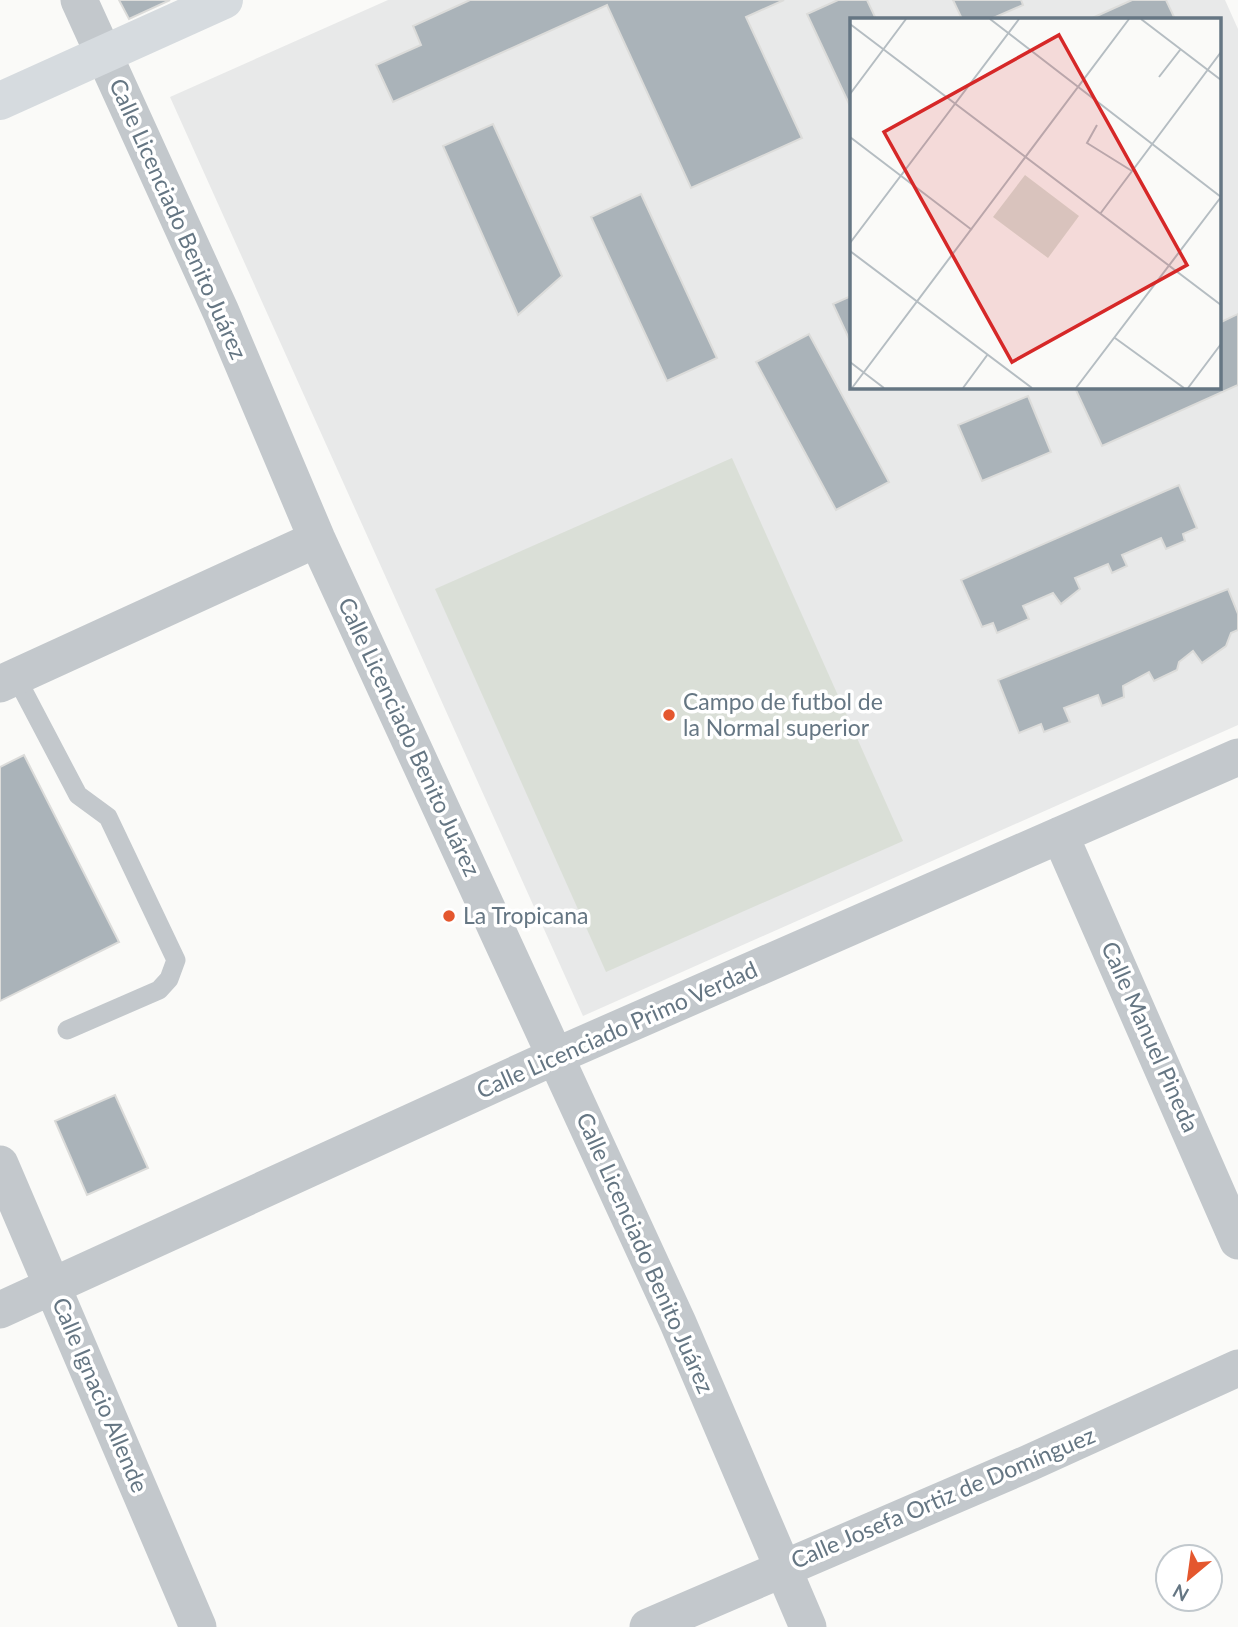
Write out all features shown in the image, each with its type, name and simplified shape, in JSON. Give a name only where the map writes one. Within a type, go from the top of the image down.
[{"type":"street","name":"Calle Licenciado Benito Juárez","points":[[79,0],[221,312],[317,539],[678,1323],[808,1627]]},
{"type":"street","points":[[0,101],[105,56],[224,0]]},
{"type":"street","points":[[8,680],[317,539]]},
{"type":"street","name":"Calle Licenciado Primo Verdad","points":[[0,1310],[556,1056],[1238,757]]},
{"type":"street","name":"Calle Manuel Pineda","points":[[1060,835],[1238,1241]]},
{"type":"street","name":"Calle Ignacio Allende","points":[[0,1164],[198,1627]]},
{"type":"street","name":"Calle Josefa Ortiz de Domínguez","points":[[648,1627],[1238,1368]]},
{"type":"lane","points":[[8,680],[78,796],[108,817],[176,960],[169,979],[159,990],[67,1030]]},
{"type":"shaded area","points":[[388,0],[1225,0],[1238,29],[1238,725],[583,1016],[170,97]]},
{"type":"shaded area","name":"Campo de futbol de la Normal superior","points":[[732,458],[903,841],[606,972],[435,589]]},
{"type":"building","points":[[119,0],[170,0],[129,19]]},
{"type":"building","points":[[470,0],[784,0],[746,17],[802,138],[691,188],[607,5],[393,102],[376,65],[421,45],[413,26]]},
{"type":"building","points":[[838,0],[867,0],[876,18],[850,18],[850,106],[807,14]]},
{"type":"building","points":[[953,0],[1021,0],[1023,5],[993,18],[962,18]]},
{"type":"building","points":[[1132,0],[1166,0],[1175,18],[1092,18]]},
{"type":"building","points":[[493,124],[562,276],[518,315],[443,146]]},
{"type":"building","points":[[641,194],[717,358],[667,381],[591,217]]},
{"type":"building","points":[[850,296],[850,341],[833,304]]},
{"type":"building","points":[[1238,314],[1238,385],[1102,446],[1075,388],[1220,388],[1220,323]]},
{"type":"building","points":[[809,334],[889,482],[836,510],[756,362]]},
{"type":"building","points":[[1028,396],[1051,452],[982,481],[958,425]]},
{"type":"building","points":[[1179,485],[1197,528],[1183,534],[1185,541],[1166,549],[1161,538],[1122,555],[1127,566],[1112,573],[1108,564],[1075,578],[1080,589],[1061,604],[1053,593],[1023,606],[1029,619],[997,633],[993,623],[982,627],[961,580]]},
{"type":"building","points":[[1228,589],[1238,614],[1238,630],[1231,633],[1226,646],[1202,663],[1193,651],[1179,662],[1177,670],[1154,681],[1149,672],[1123,686],[1124,697],[1102,706],[1098,695],[1064,708],[1070,722],[1044,732],[1041,724],[1019,733],[998,680]]},
{"type":"building","points":[[24,755],[119,942],[0,1001],[0,767]]},
{"type":"building","points":[[115,1095],[148,1168],[87,1195],[55,1121]]},
{"type":"place","name":"Campo de futbol de la Normal superior","points":[[669,715]]},
{"type":"place","name":"La Tropicana","points":[[449,916]]}]
